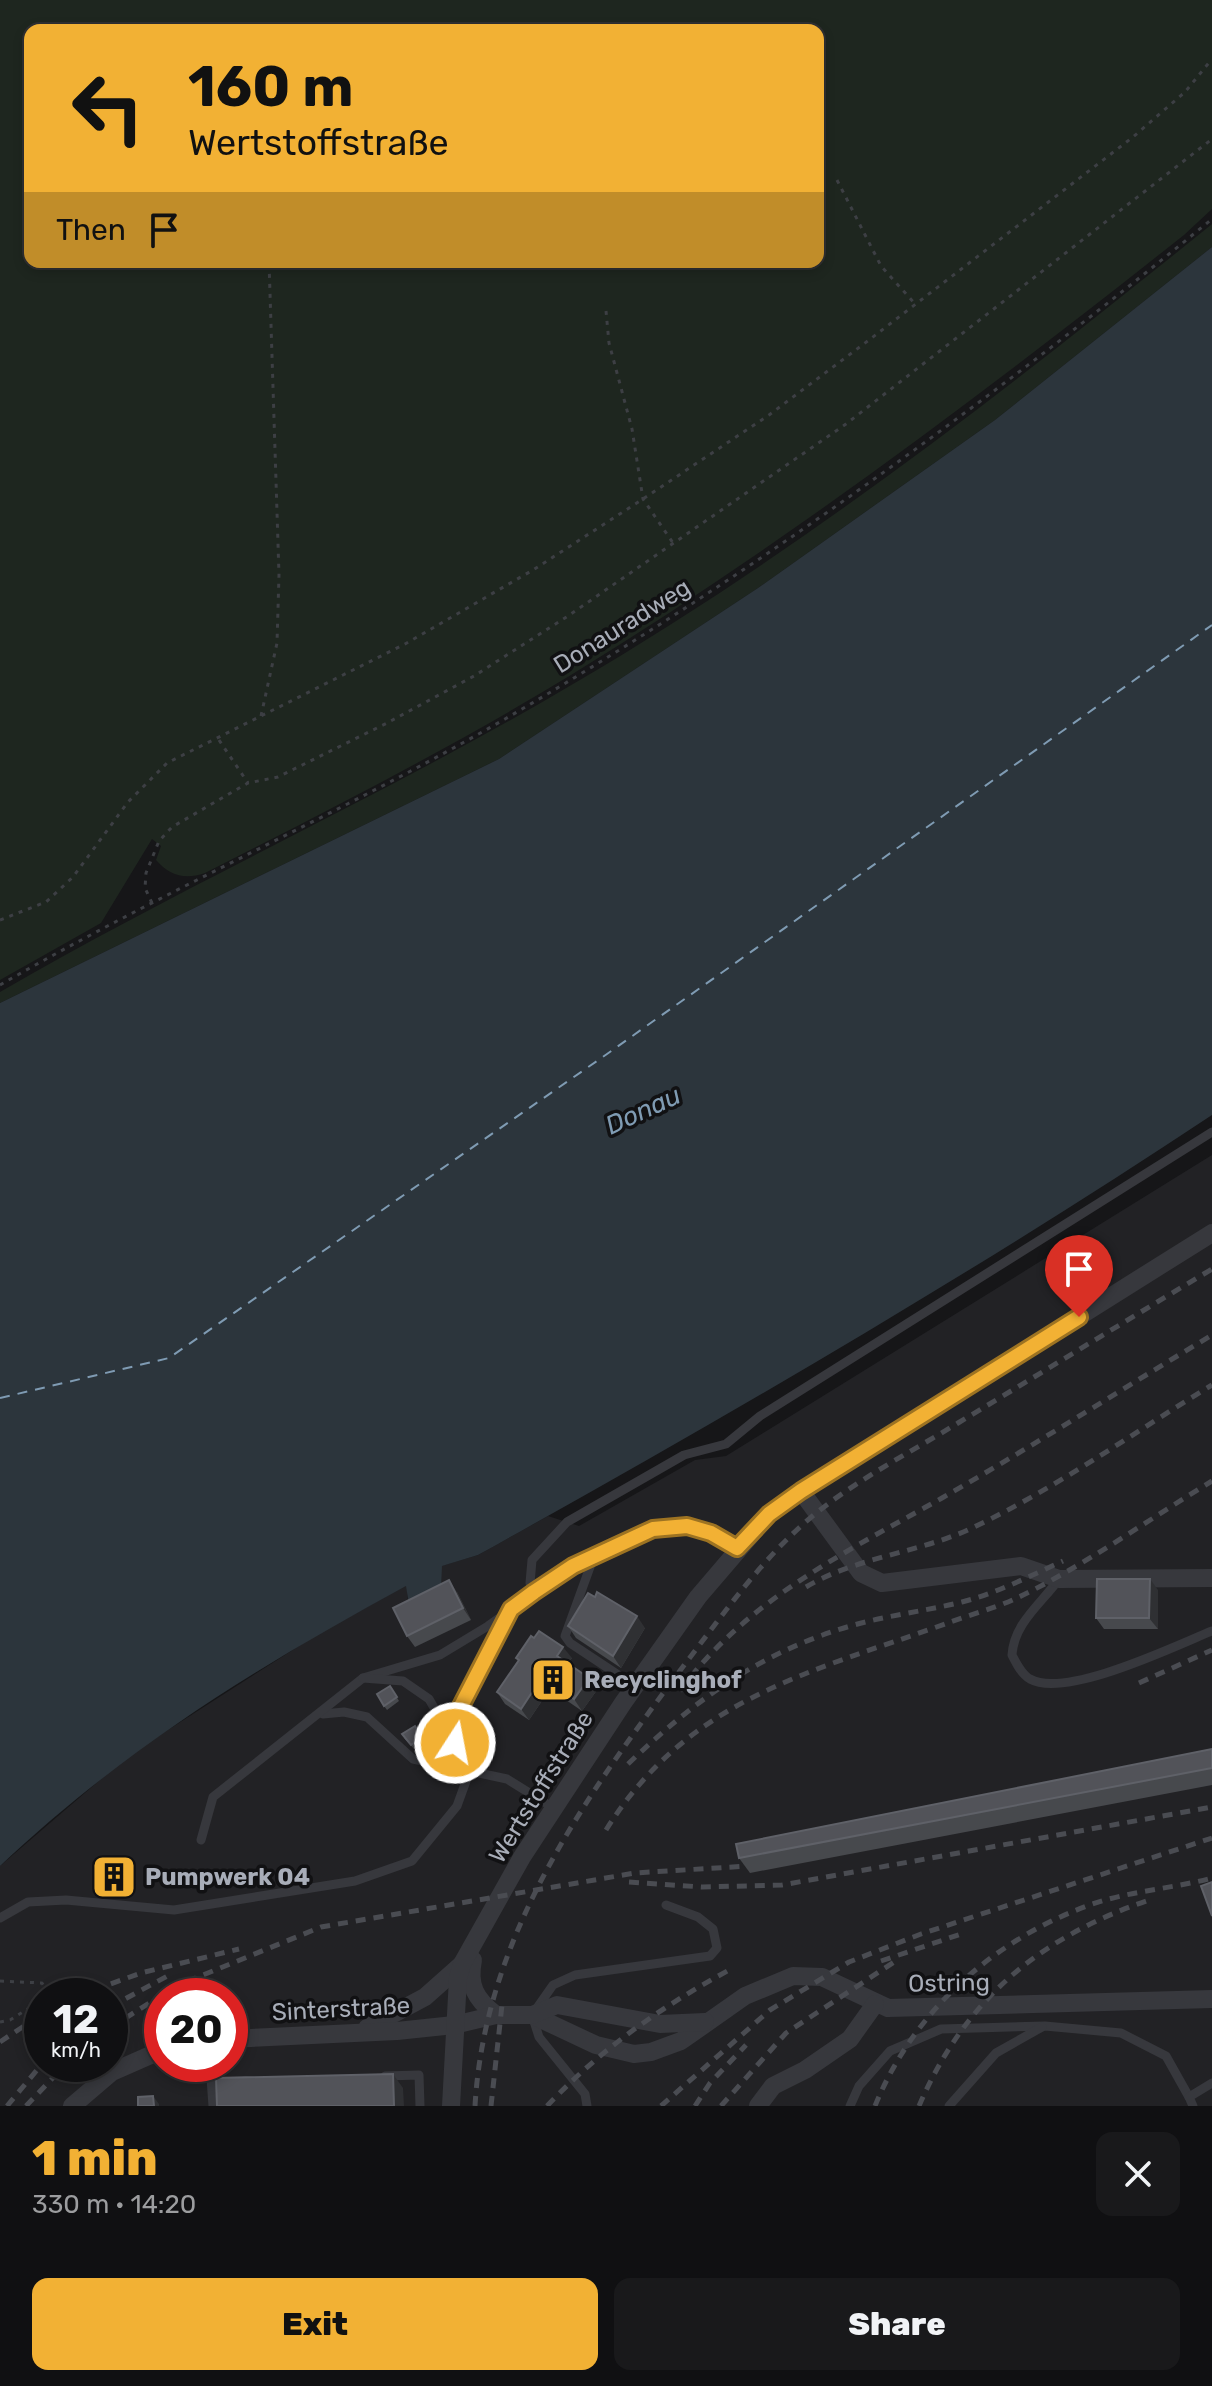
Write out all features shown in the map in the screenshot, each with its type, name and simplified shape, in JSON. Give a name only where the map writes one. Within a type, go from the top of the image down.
[{"type":"street","name":"Wertstoffstraße","points":[[451,2106],[454,1996],[462,1964],[477,1943],[552,1807],[635,1686],[737,1548],[769,1514],[801,1491],[1212,1233]]},
{"type":"street","points":[[801,1491],[861,1573],[870,1579],[894,1584],[1021,1566],[1059,1579],[1212,1578]]},
{"type":"street","points":[[477,1943],[471,1971],[472,1990],[496,2015]]},
{"type":"street","points":[[353,2034],[409,2008],[462,1964]]},
{"type":"street","name":"Ostring","points":[[454,2025],[496,2015],[532,2015],[596,2045],[634,2054],[668,2048],[755,1990],[793,1976],[822,1977],[888,2008],[1212,1999]]},
{"type":"street","points":[[758,2106],[773,2086],[805,2070],[850,2039],[875,2004]]},
{"type":"street","name":"Ostring","points":[[532,2015],[546,2008],[568,2005],[660,2024],[707,2022]]},
{"type":"street","name":"Sinterstraße","points":[[248,2038],[353,2034],[454,2025]]},
{"type":"street","points":[[72,2106],[112,2072],[144,2058]]},
{"type":"lane","points":[[534,1592],[530,1583],[532,1560],[567,1522],[684,1455],[726,1444],[760,1416],[1212,1132]]},
{"type":"lane","points":[[201,1840],[213,1797],[363,1678],[440,1655],[594,1556],[653,1529],[687,1526],[711,1533],[737,1548]]},
{"type":"lane","points":[[594,1556],[565,1636],[570,1643],[635,1686]]},
{"type":"lane","points":[[1059,1579],[1020,1624],[1013,1639],[1012,1655],[1031,1680],[1054,1685],[1089,1678],[1212,1631]]},
{"type":"lane","points":[[455,1743],[461,1706],[511,1609]]},
{"type":"lane","points":[[0,1918],[28,1902],[66,1900],[174,1910],[355,1881],[412,1861],[457,1806],[470,1770],[429,1699],[403,1681],[363,1678]]},
{"type":"lane","points":[[320,1715],[344,1712],[367,1717],[401,1752],[413,1759],[507,1779],[552,1807]]},
{"type":"lane","points":[[587,2106],[585,2094],[539,2037],[532,2015],[543,1997],[564,1979],[710,1956],[717,1948],[713,1929],[689,1912],[666,1905]]},
{"type":"lane","points":[[949,2106],[996,2053],[1045,2026]]},
{"type":"lane","points":[[850,2106],[859,2086],[890,2051],[941,2029],[1045,2026],[1121,2033],[1166,2056],[1191,2101],[1212,2083]]},
{"type":"lane","points":[[371,2076],[419,2075],[420,2106]]},
{"type":"lane","points":[[211,2082],[213,2106]]},
{"type":"path","points":[[0,920],[46,902],[73,877],[144,783],[167,763],[405,644],[533,570],[769,415],[1133,137],[1185,92],[1212,59]]},
{"type":"path","points":[[152,903],[145,888],[146,873],[159,841],[172,827],[248,783],[278,777],[313,761],[474,676],[846,424],[1212,139]]},
{"type":"path","points":[[837,180],[881,266],[916,305]]},
{"type":"path","name":"Donauradweg","points":[[0,985],[152,903],[384,786],[660,625],[804,527],[972,406],[1212,219]]},
{"type":"path","points":[[260,717],[277,643],[279,575],[269,268]]},
{"type":"path","points":[[606,311],[609,343],[632,429],[643,499],[673,543]]},
{"type":"path","points":[[219,739],[248,783]]},
{"type":"path","points":[[0,1981],[24,1982]]},
{"type":"path","points":[[0,2022],[10,2020],[24,2011]]},
{"type":"shaded area","points":[[0,0],[1212,0],[1212,209],[1184,235],[1035,351],[807,519],[651,625],[526,702],[436,753],[205,873],[184,876],[167,870],[156,860],[161,846],[152,839],[101,923],[0,980]]},
{"type":"shaded area","points":[[1212,224],[1212,247],[995,420],[758,588],[499,759],[0,1003],[0,992],[502,725],[740,580],[980,407]]},
{"type":"shaded area","points":[[1212,1155],[1212,2106],[0,2106],[0,1866],[129,1755],[313,1637],[407,1585],[408,1604],[441,1566],[478,1555],[548,1516],[579,1526],[695,1460],[726,1456]]},
{"type":"water","name":"Donau","points":[[1212,247],[1212,1115],[941,1287],[665,1450],[478,1555],[442,1566],[441,1587],[409,1605],[406,1586],[245,1679],[95,1784],[0,1866],[0,1003],[499,759],[758,588],[995,420]]},
{"type":"building","points":[[1097,1579],[1150,1579],[1149,1618],[1096,1618]]},
{"type":"building","points":[[449,1580],[463,1608],[407,1636],[393,1608]]},
{"type":"building","points":[[597,1592],[637,1616],[613,1656],[568,1626],[588,1593],[595,1597]]},
{"type":"building","name":"Recyclinghof","points":[[539,1631],[563,1647],[557,1656],[589,1678],[574,1699],[542,1677],[521,1709],[497,1692],[531,1636],[534,1638]]},
{"type":"building","points":[[390,1686],[397,1697],[384,1706],[377,1694]]},
{"type":"building","points":[[415,1726],[422,1737],[411,1745],[402,1734]]},
{"type":"building","points":[[1212,1749],[1212,1768],[739,1858],[736,1844]]},
{"type":"building","name":"Pumpwerk 04","points":[[113,1864],[121,1875],[109,1883],[101,1872]]},
{"type":"building","points":[[1212,1882],[1212,1916],[1201,1886]]},
{"type":"building","points":[[393,2074],[394,2106],[217,2106],[216,2082],[248,2082],[248,2077]]},
{"type":"building","points":[[153,2096],[154,2106],[138,2106],[138,2097]]},
{"type":"ferry route","points":[[0,1398],[169,1358],[607,1054],[1212,625]]},
{"type":"railway","points":[[475,2106],[483,2043],[498,1982],[520,1924],[548,1868],[614,1761],[763,1565],[815,1514],[849,1489],[1212,1269]]},
{"type":"railway","points":[[680,1691],[735,1630],[800,1581],[1212,1335]]},
{"type":"railway","points":[[806,1587],[846,1569],[931,1544],[1003,1513],[1212,1385]]},
{"type":"railway","points":[[606,1830],[638,1786],[674,1749],[713,1720],[799,1676],[1019,1597],[1092,1557],[1212,1481]]},
{"type":"railway","points":[[628,1764],[705,1698],[760,1663],[789,1649],[854,1625],[975,1598],[1063,1561]]},
{"type":"railway","points":[[1139,1683],[1212,1650]]},
{"type":"railway","points":[[629,1882],[702,1887],[782,1885],[1212,1807]]},
{"type":"railway","points":[[661,2106],[770,2010],[849,1962],[921,1934],[1212,1838]]},
{"type":"railway","points":[[128,2017],[176,1986],[321,1927],[635,1873],[748,1866]]},
{"type":"railway","points":[[875,2106],[891,2072],[934,2011],[988,1960],[1019,1939],[1052,1921],[1102,1901],[1212,1878]]},
{"type":"railway","points":[[919,2106],[959,2034],[1010,1977],[1040,1953],[1074,1933],[1149,1900]]},
{"type":"railway","points":[[881,1961],[961,1934]]},
{"type":"railway","points":[[127,1978],[239,1949]]},
{"type":"railway","points":[[721,2106],[786,2033],[894,1962]]},
{"type":"railway","points":[[547,2106],[633,2030],[731,1969]]},
{"type":"railway","points":[[128,1997],[173,1973]]},
{"type":"railway","points":[[491,2106],[502,2005]]},
{"type":"railway","points":[[0,2042],[24,2026]]},
{"type":"railway","points":[[695,2106],[710,2083],[746,2045]]},
{"type":"railway","points":[[7,2106],[27,2082]]},
{"type":"railway","points":[[26,2106],[49,2082]]},
{"type":"place","name":"Recyclinghof","points":[[553,1680]]},
{"type":"place","name":"Pumpwerk 04","points":[[114,1877]]},
{"type":"route","points":[[455,1743],[461,1706],[511,1609],[534,1592],[573,1566],[653,1529],[687,1526],[711,1533],[737,1548],[769,1514],[801,1491],[1079,1317]]}]
